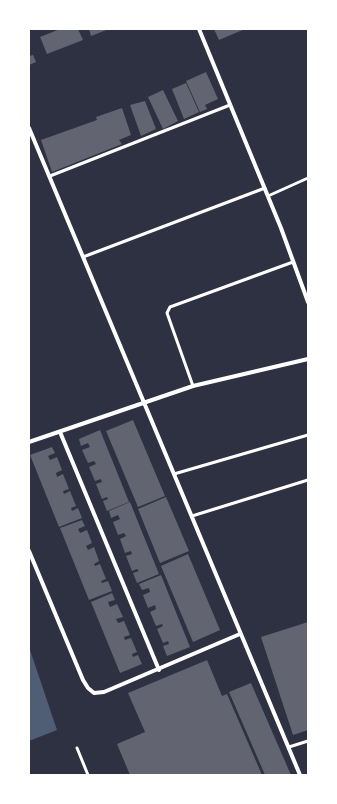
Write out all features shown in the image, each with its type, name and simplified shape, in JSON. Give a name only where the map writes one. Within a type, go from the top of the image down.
[{"type":"street","points":[[199,29],[265,188],[308,302]]},
{"type":"street","points":[[29,128],[300,775]]},
{"type":"street","points":[[29,442],[193,386],[308,360]]},
{"type":"street","points":[[60,432],[159,670]]},
{"type":"street","points":[[29,551],[88,688],[94,693],[104,692],[159,670],[240,634]]},
{"type":"lane","points":[[50,176],[230,105]]},
{"type":"lane","points":[[268,196],[308,178]]},
{"type":"lane","points":[[83,257],[265,188]]},
{"type":"lane","points":[[193,386],[167,313],[170,307],[293,262]]},
{"type":"lane","points":[[174,474],[308,435]]},
{"type":"lane","points":[[192,516],[308,480]]},
{"type":"lane","points":[[289,747],[308,741]]},
{"type":"lane","points":[[77,748],[88,775]]},
{"type":"water","points":[[29,647],[57,730],[29,741]]},
{"type":"building","points":[[60,29],[78,29],[83,40],[47,54],[40,37]]},
{"type":"building","points":[[89,29],[109,29],[91,36]]},
{"type":"building","points":[[214,29],[245,29],[219,40]]},
{"type":"building","points":[[33,55],[36,62],[29,65],[29,56]]},
{"type":"building","points":[[206,72],[218,99],[205,105],[207,109],[200,112],[186,81]]},
{"type":"building","points":[[186,83],[199,112],[184,119],[172,89]]},
{"type":"building","points":[[163,90],[178,121],[163,129],[148,97]]},
{"type":"building","points":[[145,101],[156,129],[141,136],[130,105]]},
{"type":"building","points":[[122,108],[131,135],[119,140],[122,144],[52,172],[41,140],[97,120],[96,117]]},
{"type":"building","points":[[133,420],[165,496],[138,507],[106,431]]},
{"type":"building","points":[[100,430],[129,502],[107,511],[103,501],[108,499],[107,497],[102,499],[96,484],[102,482],[101,479],[95,481],[89,467],[96,464],[94,461],[88,463],[82,450],[90,447],[88,443],[81,446],[79,439]]},
{"type":"building","points":[[52,447],[55,453],[48,456],[50,460],[57,457],[62,470],[56,473],[57,477],[63,474],[69,489],[63,491],[64,494],[70,491],[76,506],[71,508],[72,511],[78,508],[82,518],[59,527],[30,455]]},
{"type":"building","points":[[166,497],[189,551],[160,563],[138,509]]},
{"type":"building","points":[[130,502],[159,574],[137,583],[133,573],[139,571],[137,569],[132,571],[126,556],[132,554],[131,551],[125,553],[120,539],[126,536],[124,533],[118,535],[113,522],[120,519],[118,515],[111,518],[109,511]]},
{"type":"building","points":[[82,520],[85,526],[78,529],[80,533],[87,530],[92,543],[86,546],[88,550],[94,547],[99,561],[94,564],[95,566],[100,564],[106,579],[101,581],[102,583],[108,581],[112,591],[89,600],[60,528]]},
{"type":"building","points":[[188,554],[220,630],[193,642],[161,566]]},
{"type":"building","points":[[161,575],[190,647],[167,656],[163,646],[169,644],[168,641],[163,643],[157,629],[163,626],[162,624],[156,626],[150,612],[156,609],[155,605],[148,608],[143,595],[150,592],[149,588],[142,590],[139,584]]},
{"type":"building","points":[[112,593],[115,600],[108,602],[110,607],[117,604],[123,617],[116,619],[118,623],[124,621],[130,635],[124,637],[125,640],[131,638],[137,652],[132,654],[133,657],[138,655],[142,664],[120,673],[91,602]]},
{"type":"building","points":[[308,622],[308,730],[293,735],[261,637]]},
{"type":"building","points":[[207,660],[222,696],[227,694],[262,775],[130,775],[117,744],[145,732],[128,693]]},
{"type":"building","points":[[251,683],[291,775],[265,775],[229,692]]}]
